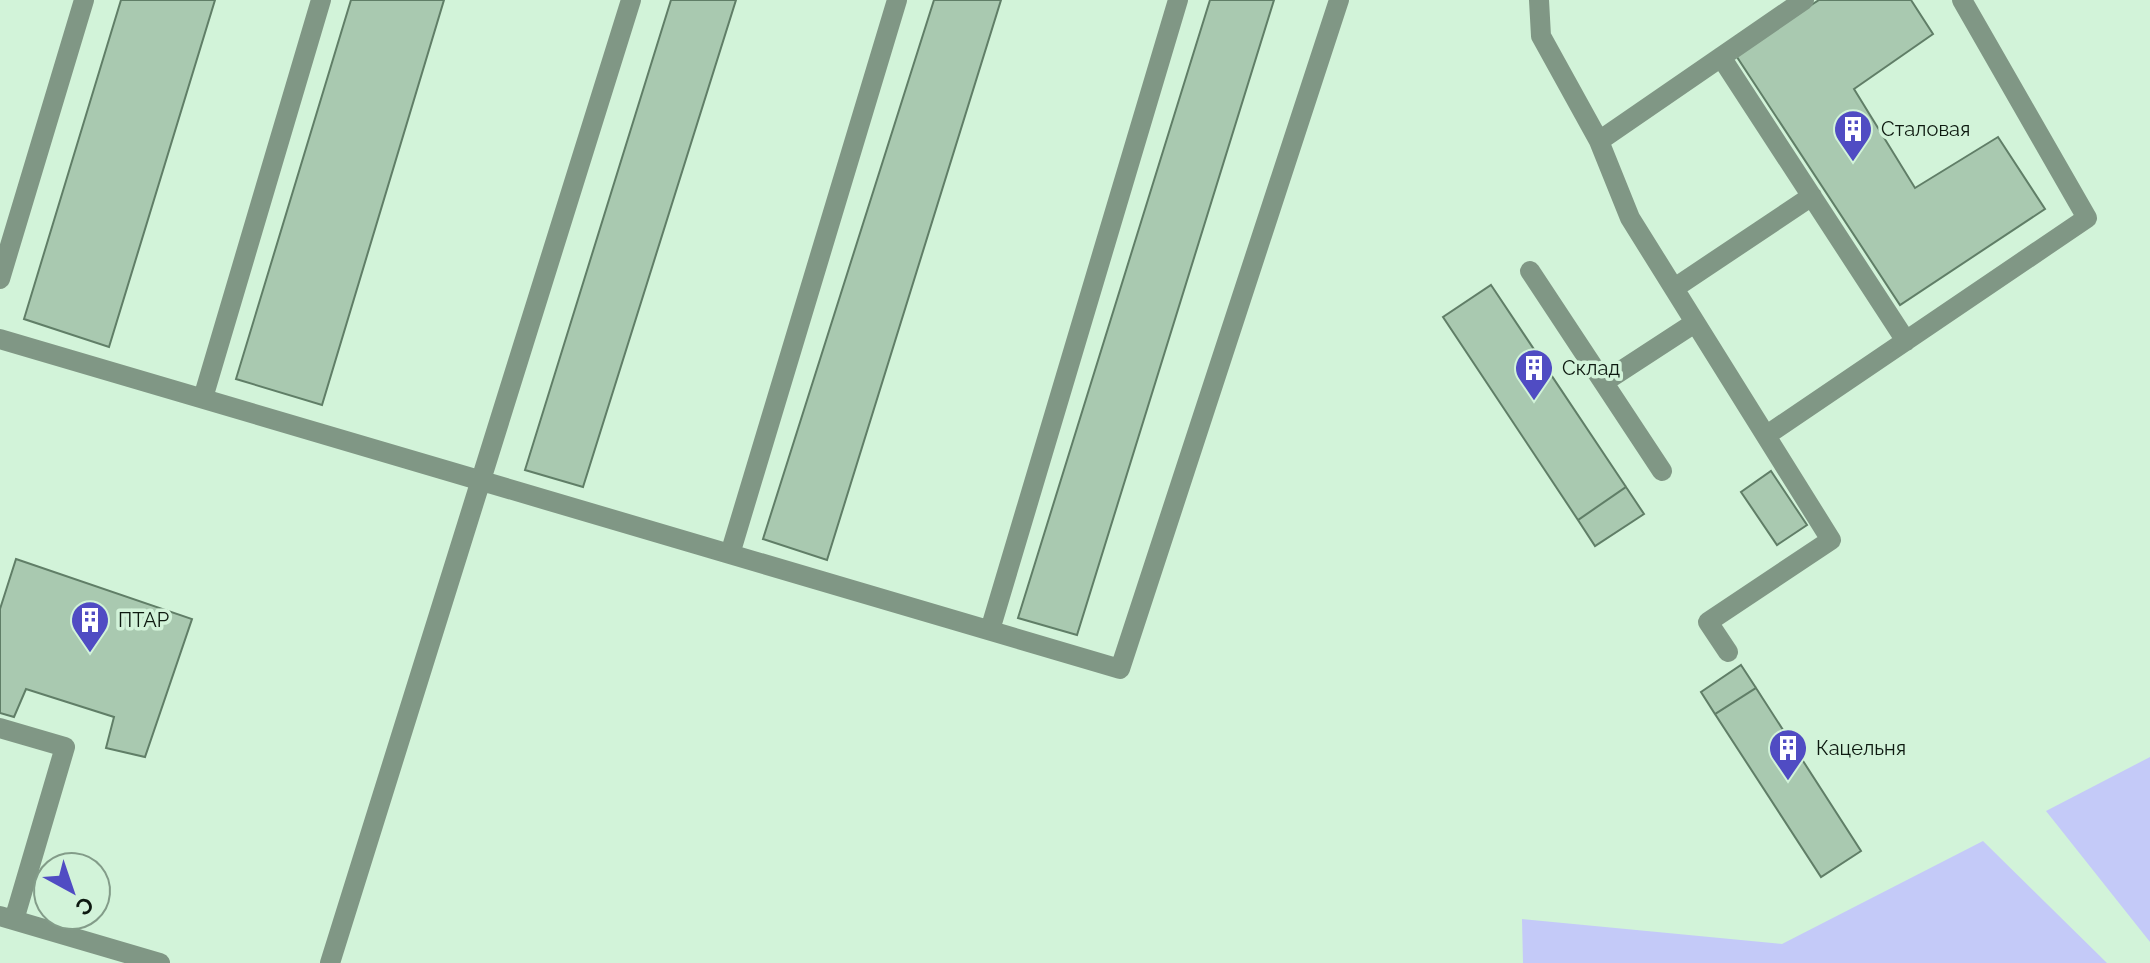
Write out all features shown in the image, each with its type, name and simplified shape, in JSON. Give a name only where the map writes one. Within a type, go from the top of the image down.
[{"type":"lane","points":[[0,279],[84,0]]},
{"type":"lane","points":[[203,398],[321,0]]},
{"type":"lane","points":[[330,963],[631,0]]},
{"type":"lane","points":[[730,554],[897,0]]},
{"type":"lane","points":[[990,630],[1178,0]]},
{"type":"lane","points":[[0,339],[1120,669],[1339,0]]},
{"type":"lane","points":[[1539,0],[1541,36],[1599,141],[1630,218],[1676,287],[1693,324],[1767,435],[1831,540],[1708,622],[1728,652]]},
{"type":"lane","points":[[1599,141],[1804,0]]},
{"type":"lane","points":[[1767,435],[2087,218],[1962,0]]},
{"type":"lane","points":[[1721,57],[1906,341]]},
{"type":"lane","points":[[1676,287],[1812,196]]},
{"type":"lane","points":[[1530,271],[1662,471]]},
{"type":"lane","points":[[1604,382],[1693,324]]},
{"type":"lane","points":[[0,728],[65,747],[7,918],[160,963]]},
{"type":"shaded area","points":[[2150,757],[2150,942],[2046,811]]},
{"type":"shaded area","points":[[1983,841],[2107,963],[1523,963],[1522,919],[1782,944]]},
{"type":"building","points":[[121,0],[215,0],[109,347],[24,319]]},
{"type":"building","points":[[351,0],[444,0],[322,405],[236,379]]},
{"type":"building","points":[[671,0],[736,0],[583,487],[525,470]]},
{"type":"building","points":[[934,0],[1001,0],[827,560],[763,539]]},
{"type":"building","points":[[1210,0],[1274,0],[1077,635],[1018,618]]},
{"type":"building","name":"Сталовая","points":[[1819,0],[1911,0],[1933,34],[1854,89],[1915,188],[1998,137],[2045,209],[1900,305],[1735,54]]},
{"type":"building","name":"Склад","points":[[1491,285],[1626,487],[1578,520],[1443,317]]},
{"type":"building","points":[[1771,471],[1807,525],[1777,545],[1741,492]]},
{"type":"building","points":[[1626,487],[1644,514],[1595,546],[1578,520]]},
{"type":"building","name":"ПТАР","points":[[16,559],[192,619],[145,757],[106,748],[114,717],[26,689],[14,717],[0,713],[0,609]]},
{"type":"building","points":[[1741,665],[1756,688],[1715,714],[1701,692]]},
{"type":"building","name":"Кацельня","points":[[1756,688],[1861,851],[1821,877],[1715,714]]},
{"type":"place","name":"Сталовая","points":[[1853,163]]},
{"type":"place","name":"Склад","points":[[1534,402]]},
{"type":"place","name":"ПТАР","points":[[90,654]]},
{"type":"place","name":"Кацельня","points":[[1788,782]]}]
